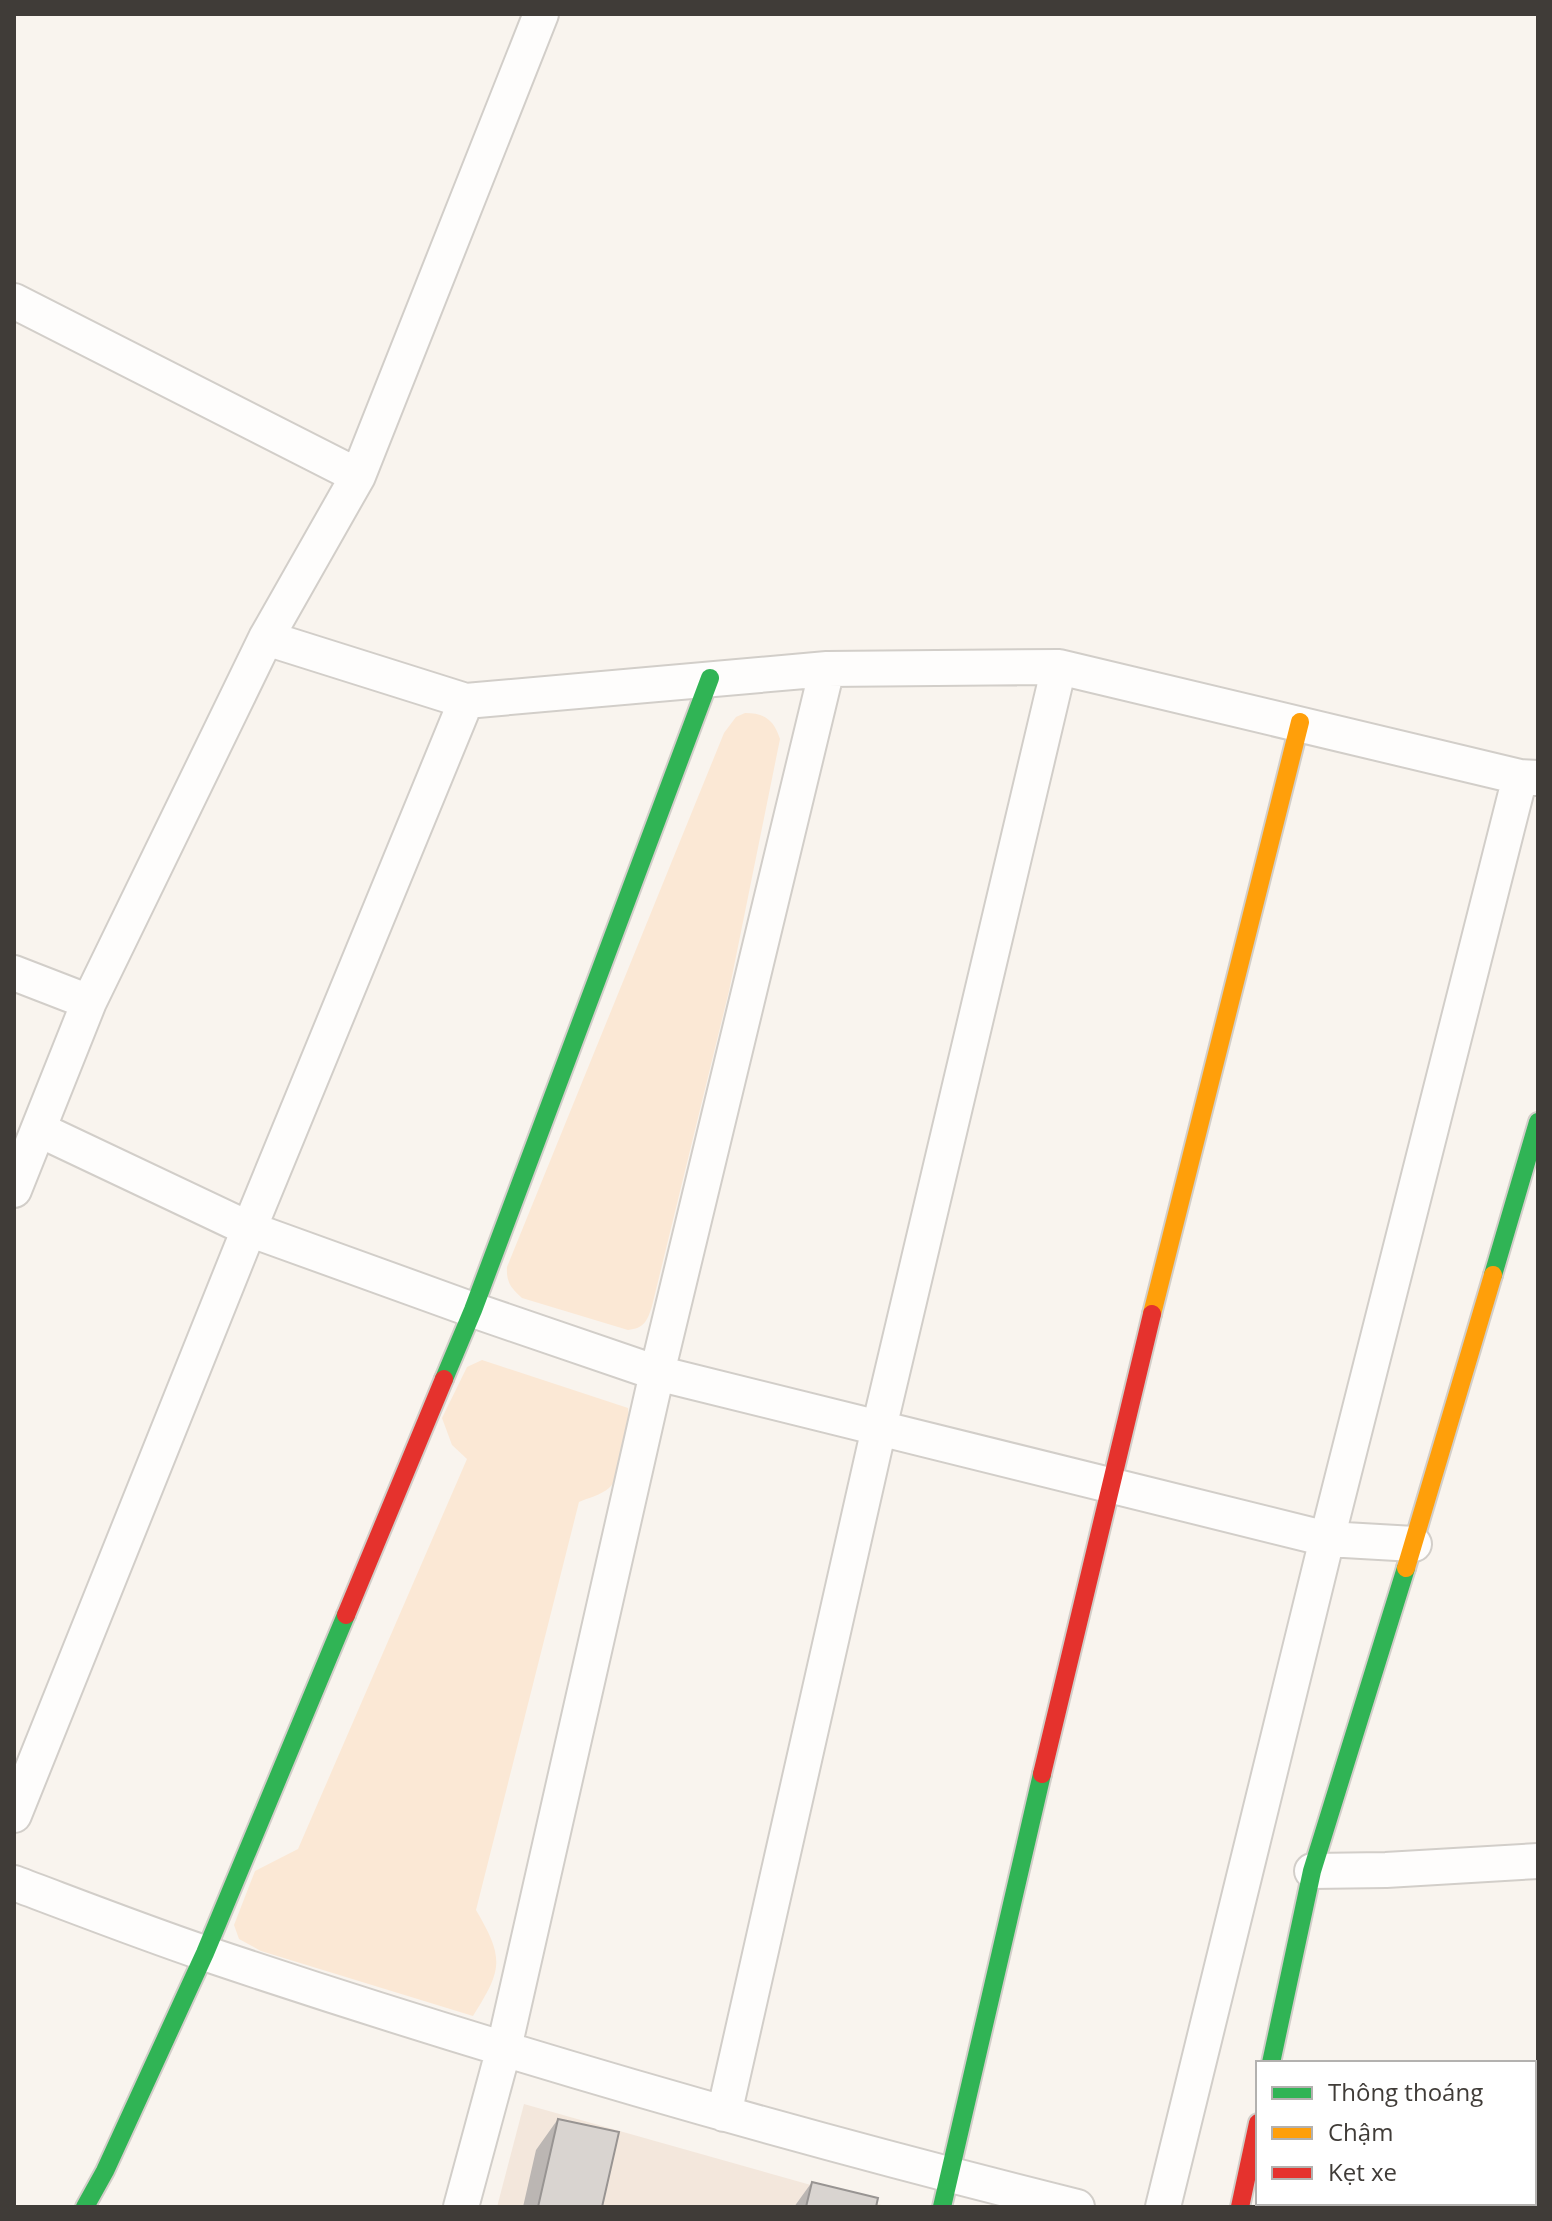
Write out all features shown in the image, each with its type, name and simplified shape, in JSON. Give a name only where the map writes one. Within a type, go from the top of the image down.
[{"type":"street","points":[[14,1190],[89,1002],[266,638],[358,476],[541,14]]},
{"type":"street","points":[[14,301],[358,476]]},
{"type":"street","points":[[266,638],[466,701],[827,669],[1059,667],[1529,778],[1327,1539],[1163,2207]]},
{"type":"street","points":[[724,2114],[879,1428],[1059,667]]},
{"type":"street","points":[[461,2207],[504,2048],[657,1373],[827,669]]},
{"type":"street","points":[[85,2207],[105,2171],[205,1953],[473,1310],[710,678]]},
{"type":"street","points":[[14,1815],[249,1229],[466,701]]},
{"type":"street","points":[[946,2191],[1109,1485],[1300,722]]},
{"type":"street","points":[[14,973],[89,1002]]},
{"type":"street","points":[[1271,2061],[1312,1871],[1414,1544],[1538,1122]]},
{"type":"street","points":[[40,1130],[249,1229],[657,1373],[1327,1539],[1414,1544]]},
{"type":"street","points":[[1312,1871],[1538,1861]]},
{"type":"street","points":[[14,1883],[205,1953],[724,2114],[946,2191],[1077,2207]]},
{"type":"street","points":[[1240,2207],[1256,2132]]},
{"type":"shaded area","points":[[745,713],[768,719],[780,739],[729,991],[652,1306],[644,1323],[628,1330],[522,1298],[510,1284],[507,1267],[724,733],[736,717]]},
{"type":"shaded area","points":[[482,1360],[628,1408],[629,1429],[625,1461],[616,1480],[602,1493],[579,1502],[476,1910],[492,1940],[496,1963],[490,1986],[473,2016],[261,1951],[239,1939],[234,1925],[255,1871],[298,1849],[467,1459],[452,1445],[442,1418],[467,1367]]},
{"type":"shaded area","points":[[524,2104],[889,2207],[497,2207]]},
{"type":"building","points":[[558,2119],[619,2132],[602,2207],[538,2207]]},
{"type":"building","points":[[812,2182],[878,2198],[876,2207],[806,2207]]},
{"type":"traffic: fast","points":[[444,1379],[473,1310],[710,678]]},
{"type":"traffic: fast","points":[[1493,1275],[1538,1122]]},
{"type":"traffic: fast","points":[[1271,2061],[1312,1871],[1406,1568]]},
{"type":"traffic: fast","points":[[85,2207],[105,2171],[205,1953],[346,1615]]},
{"type":"traffic: fast","points":[[942,2207],[1042,1774]]},
{"type":"traffic: slow","points":[[1152,1314],[1300,722]]},
{"type":"traffic: slow","points":[[1406,1568],[1493,1275]]},
{"type":"traffic: jam","points":[[1042,1774],[1152,1314]]},
{"type":"traffic: jam","points":[[346,1615],[444,1379]]},
{"type":"traffic: jam","points":[[1240,2207],[1256,2132]]}]
